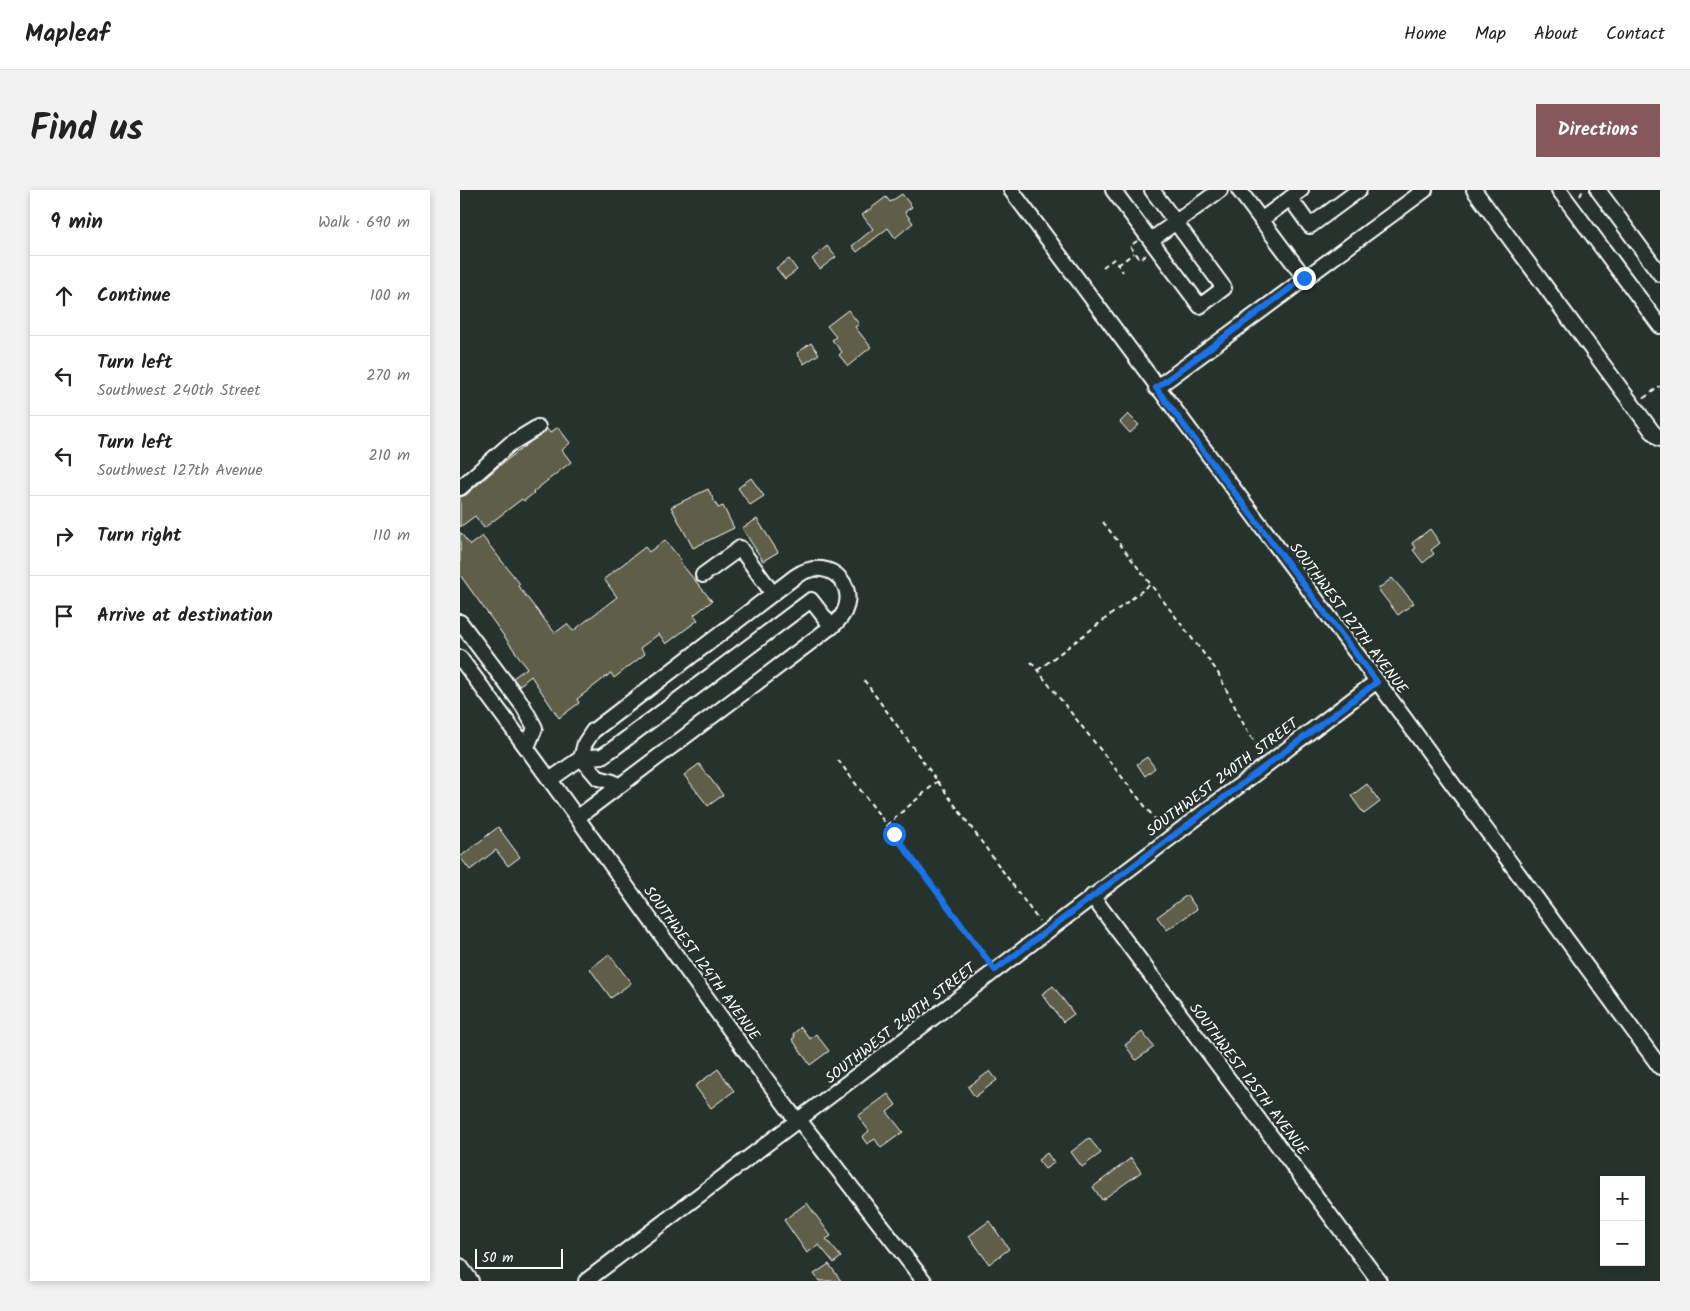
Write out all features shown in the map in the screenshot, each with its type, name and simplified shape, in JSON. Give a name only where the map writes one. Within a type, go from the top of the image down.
[{"type":"street","name":"SOUTHWEST 127TH AVENUE","points":[[1011,190],[1156,388],[1377,682],[1660,1067]]},
{"type":"street","points":[[1113,190],[1148,243],[1200,306],[1224,288],[1152,190]]},
{"type":"street","points":[[1148,243],[1220,190]]},
{"type":"street","points":[[1239,190],[1304,278]]},
{"type":"street","points":[[1261,220],[1296,194],[1310,226],[1359,190]]},
{"type":"street","points":[[1156,388],[1425,190]]},
{"type":"street","points":[[1474,190],[1646,423],[1660,439]]},
{"type":"street","points":[[1559,190],[1660,326]]},
{"type":"street","points":[[1599,190],[1660,274]]},
{"type":"street","points":[[460,488],[510,444],[538,427]]},
{"type":"street","points":[[703,575],[740,548],[773,594]]},
{"type":"street","points":[[578,817],[832,627],[847,610],[848,596],[841,580],[829,571],[819,567],[805,570],[593,731],[585,743],[581,758]]},
{"type":"street","points":[[551,778],[581,758],[602,756],[614,748],[811,600],[832,627]]},
{"type":"street","points":[[460,622],[523,706],[533,724],[535,728],[527,747]]},
{"type":"street","name":"SOUTHWEST 124TH AVENUE","points":[[460,658],[551,778],[694,982],[792,1114],[800,1121],[924,1281]]},
{"type":"street","name":"SOUTHWEST 240TH STREET","points":[[586,1281],[800,1121],[1169,837],[1377,682]]},
{"type":"street","points":[[594,774],[614,748]]},
{"type":"street","points":[[581,758],[594,774],[603,780],[613,782],[617,788]]},
{"type":"street","name":"SOUTHWEST 125TH AVENUE","points":[[1092,896],[1379,1281]]},
{"type":"street","points":[[460,1266],[471,1281]]},
{"type":"path","points":[[1148,243],[1140,259],[1130,246],[1148,243]]},
{"type":"path","points":[[1118,265],[1135,253]]},
{"type":"path","points":[[1104,267],[1114,259],[1123,272]]},
{"type":"path","points":[[1644,398],[1660,386]]},
{"type":"path","points":[[1103,522],[1218,671],[1245,727],[1269,762]]},
{"type":"path","points":[[1038,670],[1151,584]]},
{"type":"path","points":[[1031,662],[1138,794],[1169,837]]},
{"type":"path","points":[[864,680],[1046,931]]},
{"type":"path","points":[[838,760],[995,970]]},
{"type":"path","points":[[887,825],[938,781]]},
{"type":"building","points":[[902,194],[912,207],[905,212],[913,223],[895,238],[888,228],[857,252],[852,246],[873,229],[862,215],[886,197],[890,202]]},
{"type":"building","points":[[827,246],[836,257],[820,269],[812,259]]},
{"type":"building","points":[[789,259],[797,270],[785,279],[776,268]]},
{"type":"building","points":[[848,310],[859,324],[855,327],[871,347],[848,366],[839,355],[842,352],[832,340],[836,337],[827,326]]},
{"type":"building","points":[[811,343],[819,354],[804,364],[797,353]]},
{"type":"building","points":[[1128,414],[1139,425],[1130,433],[1120,422]]},
{"type":"building","points":[[558,427],[570,443],[562,450],[571,462],[524,501],[522,499],[484,528],[475,516],[460,527],[460,497],[466,495],[499,466],[547,429],[550,433]]},
{"type":"building","points":[[751,478],[764,496],[750,505],[738,488]]},
{"type":"building","points":[[708,489],[718,508],[723,506],[734,528],[693,548],[671,507]]},
{"type":"building","points":[[757,519],[778,552],[763,561],[742,528]]},
{"type":"building","points":[[1430,529],[1440,543],[1431,550],[1434,554],[1423,563],[1413,550],[1416,548],[1412,543]]},
{"type":"building","points":[[460,532],[470,545],[482,536],[555,633],[567,624],[573,631],[617,597],[604,579],[645,547],[649,552],[665,540],[681,560],[679,561],[712,601],[694,615],[698,620],[666,644],[659,634],[640,648],[645,654],[614,678],[611,673],[577,699],[579,703],[559,718],[531,676],[519,686],[513,678],[527,668],[460,575]]},
{"type":"building","points":[[1392,578],[1414,603],[1398,615],[1378,589]]},
{"type":"building","points":[[1147,757],[1155,768],[1145,776],[1137,764]]},
{"type":"building","points":[[699,764],[723,795],[708,806],[684,775]]},
{"type":"building","points":[[1367,784],[1380,802],[1364,814],[1351,796]]},
{"type":"building","points":[[498,827],[520,857],[508,866],[496,850],[470,870],[460,857]]},
{"type":"building","points":[[1187,895],[1197,909],[1167,930],[1157,917]]},
{"type":"building","points":[[609,954],[631,983],[611,998],[590,969]]},
{"type":"building","points":[[1053,986],[1074,1014],[1063,1022],[1042,994]]},
{"type":"building","points":[[801,1027],[810,1039],[816,1034],[829,1051],[810,1065],[792,1039],[795,1037],[793,1034]]},
{"type":"building","points":[[1142,1032],[1154,1047],[1136,1060],[1125,1045]]},
{"type":"building","points":[[718,1069],[734,1091],[711,1108],[695,1086]]},
{"type":"building","points":[[990,1071],[997,1080],[975,1097],[968,1087]]},
{"type":"building","points":[[888,1094],[896,1105],[887,1112],[903,1132],[881,1148],[875,1139],[867,1144],[862,1137],[869,1131],[858,1116]]},
{"type":"building","points":[[1089,1138],[1101,1153],[1082,1167],[1071,1152]]},
{"type":"building","points":[[1047,1153],[1054,1163],[1045,1169],[1038,1160]]},
{"type":"building","points":[[1131,1158],[1141,1172],[1102,1200],[1093,1187]]},
{"type":"building","points":[[807,1203],[831,1236],[826,1239],[841,1257],[834,1263],[819,1245],[807,1253],[784,1220]]},
{"type":"building","points":[[989,1221],[1009,1249],[989,1264],[969,1236]]},
{"type":"building","points":[[829,1264],[841,1281],[819,1281],[814,1274]]},
{"type":"route","points":[[894,834],[995,970],[1377,682],[1156,388],[1304,278]]}]
